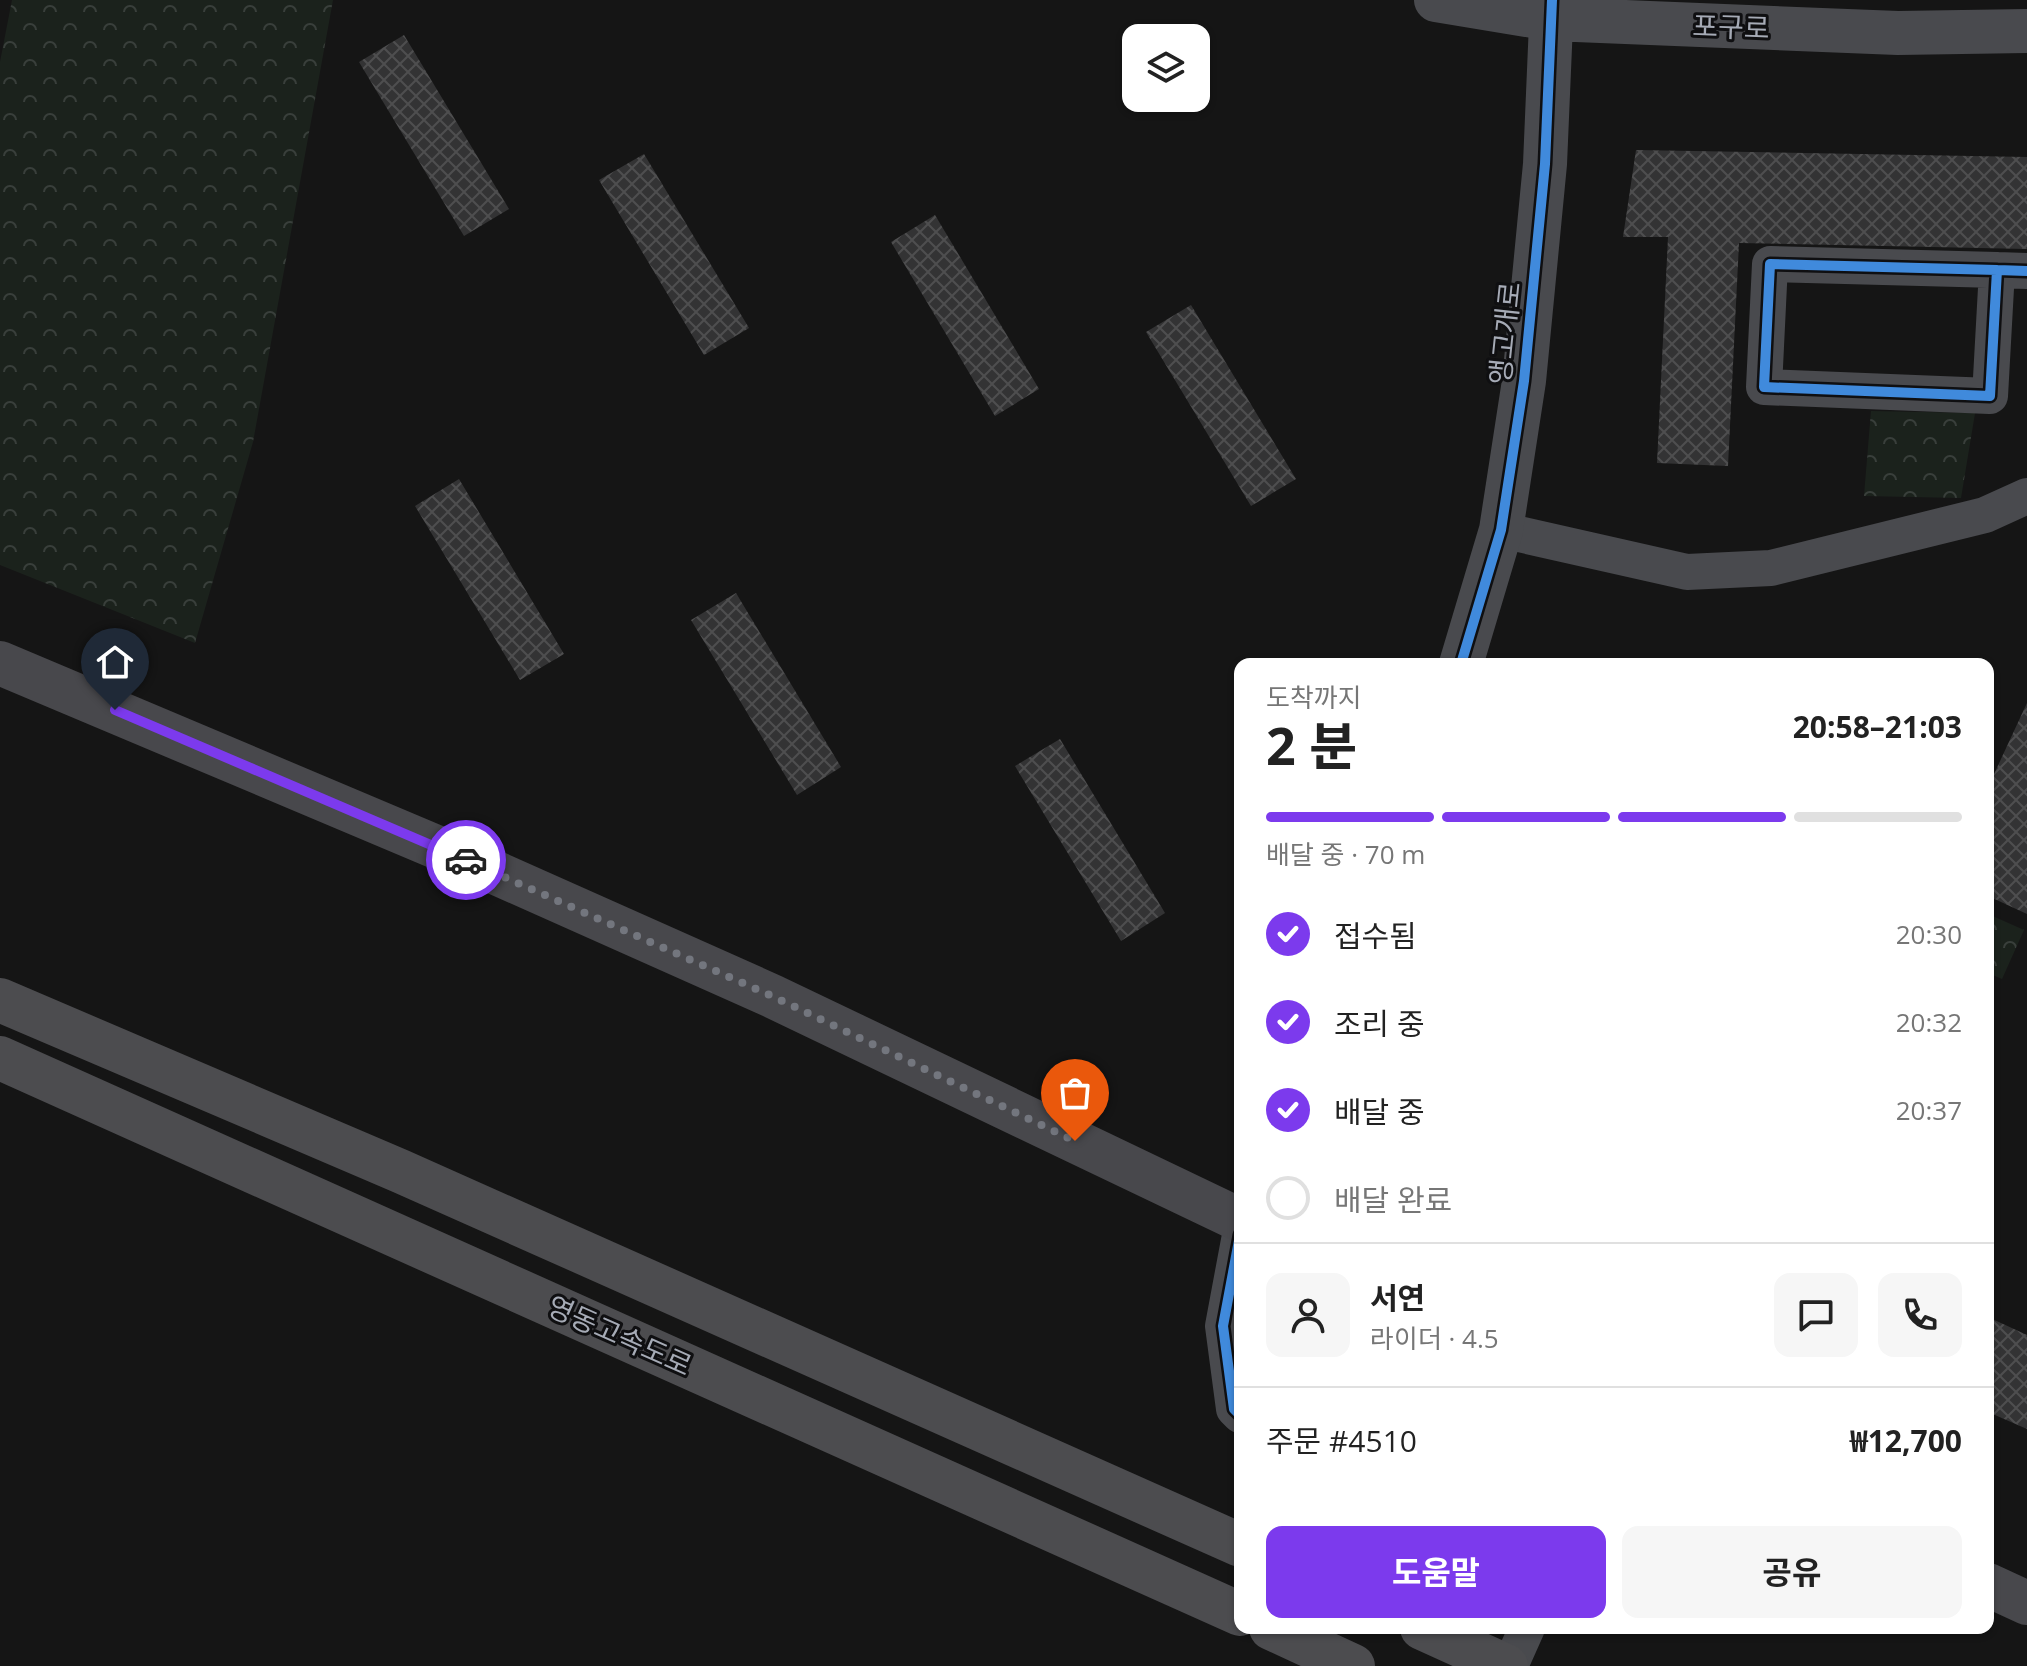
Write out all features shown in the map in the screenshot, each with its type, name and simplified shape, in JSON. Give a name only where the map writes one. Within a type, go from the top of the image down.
[{"type":"highway","points":[[0,1000],[400,1171],[1234,1542]]},
{"type":"highway","name":"영동고속도로","points":[[0,1058],[1234,1611]]},
{"type":"highway","points":[[1284,1634],[1353,1666]]},
{"type":"highway","points":[[1436,1634],[1508,1666]]},
{"type":"main road","points":[[0,663],[467,860],[772,996],[1234,1217]]},
{"type":"main road","points":[[1994,1588],[2027,1603]]},
{"type":"street","name":"포구로","points":[[1436,0],[1898,33],[2027,31]]},
{"type":"street","name":"앵고개로","points":[[1463,658],[1501,530],[1524,381],[1545,164],[1552,9]]},
{"type":"street","points":[[1770,264],[2012,270],[1990,396],[1764,387],[1770,264]]},
{"type":"street","points":[[1501,530],[1687,572],[1771,568],[1985,515],[2027,496]]},
{"type":"street","points":[[1234,1267],[1223,1326],[1234,1409]]},
{"type":"street","points":[[1508,1666],[1524,1634]]},
{"type":"green space","points":[[12,0],[333,0],[253,442],[195,643],[0,565],[0,62]]},
{"type":"green space","points":[[1871,411],[1975,413],[1961,498],[1864,496]]},
{"type":"green space","points":[[1994,917],[2024,930],[2002,979],[1994,976]]},
{"type":"building","points":[[404,35],[509,209],[464,236],[359,62]]},
{"type":"building","points":[[1636,150],[2027,157],[2027,249],[1739,243],[1728,466],[1657,463],[1668,237],[1623,237]]},
{"type":"building","points":[[644,154],[749,328],[704,355],[599,180]]},
{"type":"building","points":[[935,215],[1039,389],[995,416],[891,242]]},
{"type":"building","points":[[1191,305],[1296,479],[1251,506],[1146,332]]},
{"type":"building","points":[[459,479],[564,654],[520,680],[415,506]]},
{"type":"building","points":[[736,593],[841,767],[797,795],[691,620]]},
{"type":"building","points":[[2027,703],[2027,914],[1994,899],[1994,774]]},
{"type":"building","points":[[1060,739],[1165,913],[1121,941],[1015,766]]},
{"type":"building","points":[[1994,1320],[2027,1335],[2027,1429],[1994,1415]]},
{"type":"cycle path","points":[[1463,658],[1501,530],[1524,381],[1545,164],[1552,0]]},
{"type":"cycle path","points":[[1997,270],[1990,396],[1764,387],[1770,264],[1997,270],[2027,271]]},
{"type":"cycle path","points":[[1234,1267],[1223,1326],[1234,1409]]},
{"type":"way so far","points":[[466,860],[772,996],[1075,1141]]},
{"type":"route","points":[[115,710],[466,860]]}]
